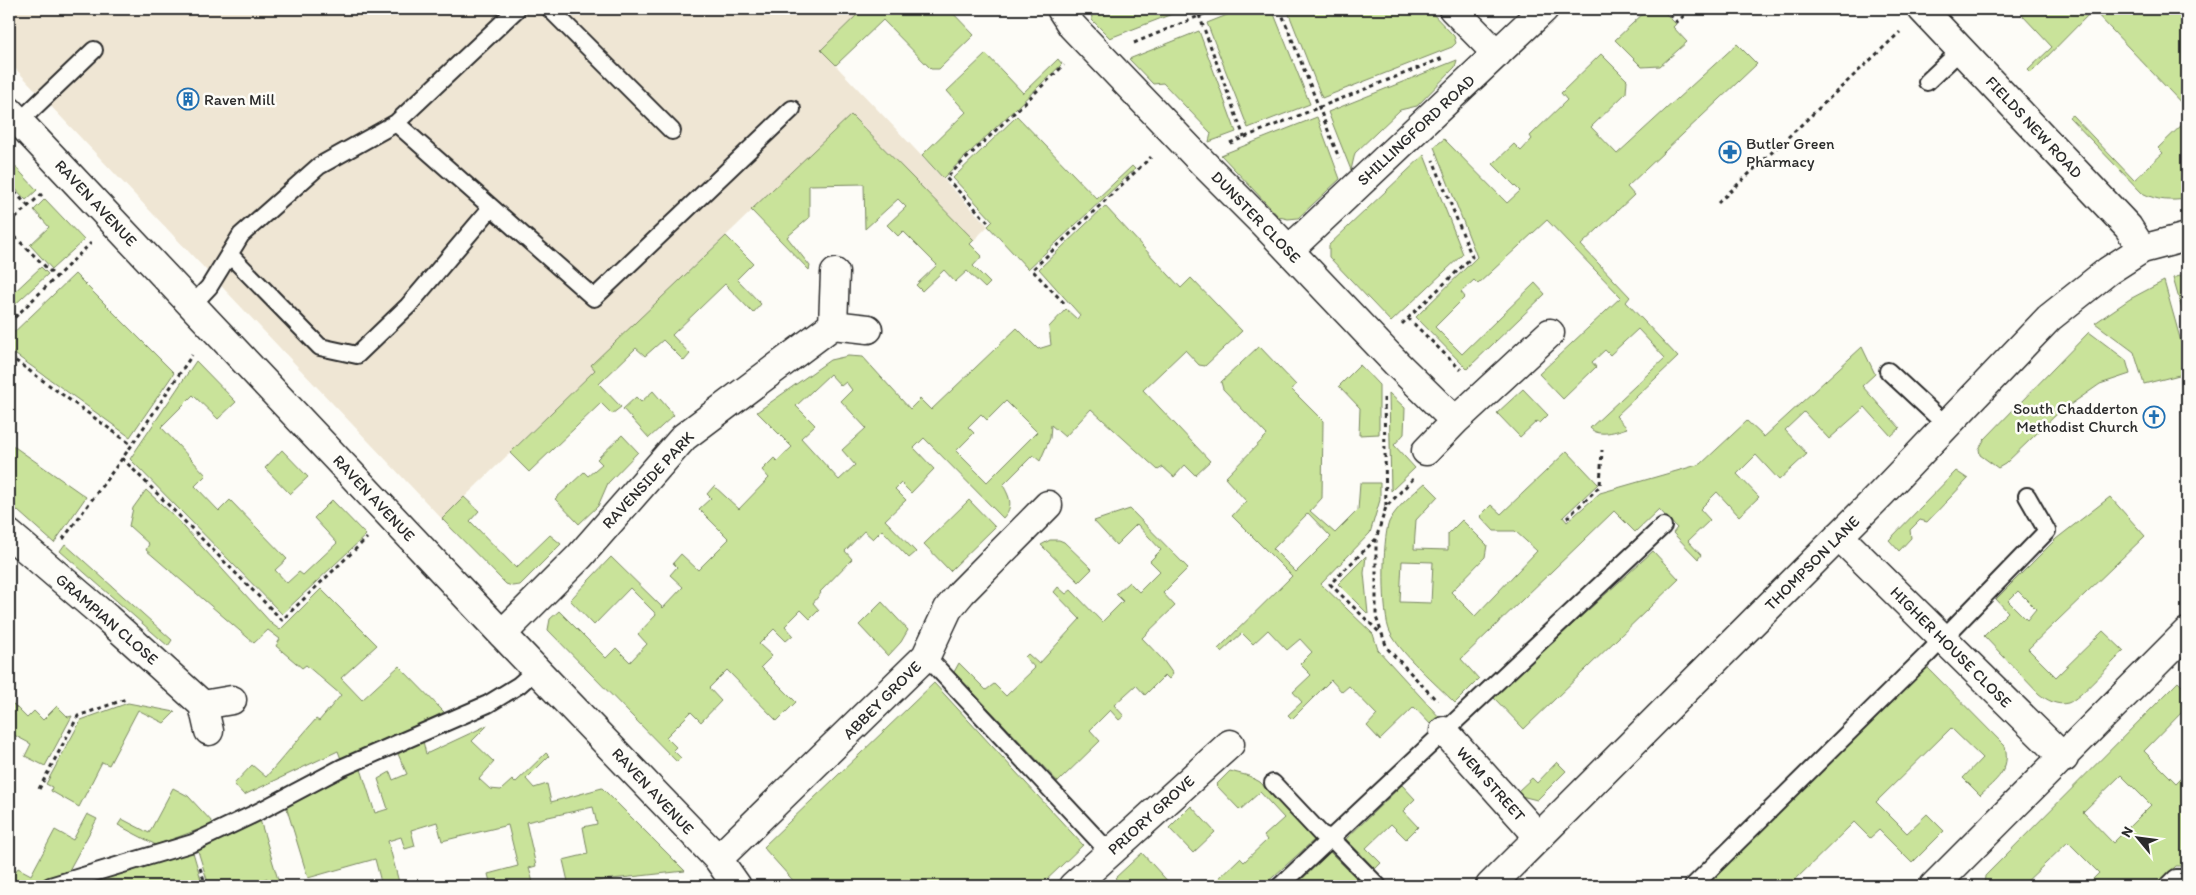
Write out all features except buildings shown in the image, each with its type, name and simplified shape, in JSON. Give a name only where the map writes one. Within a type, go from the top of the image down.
[{"type":"street","name":"DUNSTER CLOSE","points":[[1061,9],[1072,26],[1397,364],[1455,421]]},
{"type":"street","points":[[1453,9],[1497,54]]},
{"type":"street","name":"SHILLINGFORD ROAD","points":[[1289,250],[1544,9]]},
{"type":"street","name":"FIELDS NEW ROAD","points":[[1922,9],[2128,227],[2142,249]]},
{"type":"street","name":"RAVEN AVENUE","points":[[14,116],[502,634],[718,859],[737,886]]},
{"type":"street","name":"THOMPSON LANE","points":[[1490,886],[1839,536],[2049,318],[2108,271],[2142,249],[2187,237]]},
{"type":"street","points":[[835,273],[833,325],[868,329]]},
{"type":"street","name":"RAVENSIDE PARK","points":[[502,634],[580,556],[684,437],[833,325]]},
{"type":"street","points":[[1426,450],[1550,333]]},
{"type":"street","name":"ABBEY GROVE","points":[[718,859],[926,656],[948,610],[962,592],[1048,505]]},
{"type":"street","name":"GRAMPIAN CLOSE","points":[[9,534],[107,618],[203,705]]},
{"type":"street","name":"HIGHER HOUSE CLOSE","points":[[1839,536],[2064,758]]},
{"type":"street","points":[[1938,885],[2187,632]]},
{"type":"street","points":[[209,731],[203,705],[232,700]]},
{"type":"street","name":"WEM STREET","points":[[1444,731],[1539,837]]},
{"type":"street","name":"PRIORY GROVE","points":[[1073,886],[1230,744]]},
{"type":"lane","points":[[192,305],[209,287],[241,235],[319,166],[396,123],[517,9]]},
{"type":"lane","points":[[550,9],[672,131]]},
{"type":"lane","points":[[14,116],[94,50]]},
{"type":"lane","points":[[1927,82],[1961,50]]},
{"type":"lane","points":[[396,123],[594,298],[792,109]]},
{"type":"lane","points":[[229,254],[320,347],[358,355],[408,306],[491,208]]},
{"type":"lane","points":[[1888,371],[1947,426]]},
{"type":"lane","points":[[1693,886],[1942,639],[2047,531],[2027,496]]},
{"type":"lane","points":[[1280,886],[1663,526]]},
{"type":"lane","points":[[926,656],[1110,853]]},
{"type":"lane","points":[[50,886],[193,843],[256,813],[341,768],[488,704],[519,685],[537,669]]},
{"type":"lane","points":[[1273,783],[1321,834],[1332,839],[1378,886]]},
{"type":"lane","points":[[2168,886],[2176,878],[2187,878]]},
{"type":"path","points":[[1132,44],[1216,9]]},
{"type":"path","points":[[1280,9],[1341,163]]},
{"type":"path","points":[[1664,9],[1677,22],[1691,9]]},
{"type":"path","points":[[1199,16],[1244,137]]},
{"type":"path","points":[[1718,203],[1900,31]]},
{"type":"path","points":[[1227,144],[1446,57]]},
{"type":"path","points":[[988,222],[946,178],[1068,61]]},
{"type":"path","points":[[1064,303],[1032,270],[1156,152]]},
{"type":"path","points":[[1402,325],[1472,257],[1430,154]]},
{"type":"path","points":[[9,186],[28,206]]},
{"type":"path","points":[[9,224],[47,188]]},
{"type":"path","points":[[9,231],[56,277]]},
{"type":"path","points":[[9,323],[94,241]]},
{"type":"path","points":[[1408,318],[1462,372]]},
{"type":"path","points":[[58,545],[132,444],[192,355]]},
{"type":"path","points":[[9,356],[132,444]]},
{"type":"path","points":[[1384,398],[1386,507],[1376,539],[1376,618],[1387,648],[1448,712],[1444,731]]},
{"type":"path","points":[[1386,507],[1420,473],[1426,450]]},
{"type":"path","points":[[1567,518],[1600,486],[1602,450]]},
{"type":"path","points":[[122,458],[282,620],[374,532]]},
{"type":"path","points":[[1376,539],[1330,584],[1380,632]]},
{"type":"path","points":[[39,789],[78,716],[126,699]]},
{"type":"shaded area","points":[[9,9],[863,9],[821,50],[988,226],[974,240],[851,115],[592,365],[596,369],[442,519],[9,62]]},
{"type":"green space","points":[[863,9],[949,9],[974,35],[939,69],[931,69],[883,20],[836,65],[821,50]]},
{"type":"green space","points":[[1091,9],[1185,9],[1110,38],[1092,20]]},
{"type":"green space","points":[[1242,9],[1272,9],[1310,104],[1248,128],[1207,23]]},
{"type":"green space","points":[[1287,9],[1428,9],[1454,36],[1456,43],[1452,47],[1322,98]]},
{"type":"green space","points":[[1648,9],[1661,9],[1676,24],[1673,27],[1687,42],[1660,66],[1642,67],[1615,40]]},
{"type":"green space","points":[[2028,9],[2175,9],[2187,22],[2187,109],[2093,10],[2031,73],[2028,70],[2052,47],[2022,15]]},
{"type":"green space","points":[[1199,31],[1236,132],[1209,142],[1211,133],[1163,83],[1153,84],[1129,59]]},
{"type":"green space","points":[[1737,44],[1757,64],[1627,187],[1634,195],[1581,245],[1630,297],[1626,302],[1678,357],[1616,416],[1627,428],[1613,432],[1598,433],[1590,428],[1665,358],[1638,329],[1610,355],[1605,350],[1592,362],[1596,367],[1563,399],[1539,374],[1621,297],[1547,220],[1478,284],[1474,280],[1461,292],[1465,297],[1435,327],[1462,354],[1535,283],[1545,294],[1467,369],[1416,317],[1477,257],[1434,147],[1444,139],[1507,203],[1520,191],[1493,164],[1514,144],[1521,151],[1532,139],[1530,136],[1567,100],[1561,93],[1601,54],[1627,80],[1626,93],[1591,127],[1617,154]]},
{"type":"green space","points":[[986,54],[1023,93],[1058,59],[1062,64],[943,178],[922,155],[966,112],[947,91]]},
{"type":"green space","points":[[1457,60],[1455,67],[1417,106],[1400,110],[1355,153],[1351,170],[1328,112]]},
{"type":"green space","points":[[851,115],[974,240],[970,244],[982,256],[973,266],[990,283],[985,288],[967,271],[955,282],[944,270],[922,291],[916,285],[937,265],[903,231],[898,236],[887,225],[906,207],[898,199],[865,229],[864,184],[809,185],[809,218],[787,237],[810,266],[809,270],[751,210]]},
{"type":"green space","points":[[2072,115],[2134,180],[2163,153],[2158,148],[2187,120],[2187,199],[2164,200],[2142,193],[2069,117]]},
{"type":"green space","points":[[1017,116],[1097,199],[1132,166],[1135,169],[1028,269],[988,226],[993,221],[953,178]]},
{"type":"green space","points":[[1317,117],[1340,179],[1298,218],[1288,219],[1279,217],[1221,155]]},
{"type":"green space","points":[[1424,155],[1463,254],[1391,322],[1329,257],[1329,245]]},
{"type":"green space","points":[[9,160],[37,190],[26,200],[9,182]]},
{"type":"green space","points":[[45,199],[84,240],[52,269],[30,245],[49,227],[34,210]]},
{"type":"green space","points":[[1105,206],[1181,288],[1191,278],[1242,331],[1205,366],[1199,365],[1185,350],[1143,390],[1210,461],[1195,475],[1185,465],[1174,477],[1163,467],[1158,470],[1091,409],[1065,437],[1051,425],[1050,438],[1040,461],[1033,455],[1003,485],[1008,494],[1010,506],[1003,518],[924,438],[914,448],[934,469],[911,493],[901,483],[895,489],[906,500],[885,520],[916,552],[909,558],[882,530],[873,539],[864,531],[845,551],[852,559],[820,592],[813,603],[819,610],[810,619],[801,610],[785,626],[793,635],[786,641],[774,629],[759,644],[772,656],[761,667],[796,702],[777,721],[727,670],[709,688],[721,701],[701,722],[691,712],[666,737],[676,747],[673,750],[681,758],[677,762],[548,630],[550,619],[559,611],[606,658],[616,648],[630,662],[647,644],[638,634],[656,615],[654,612],[630,588],[594,625],[570,600],[611,557],[663,608],[683,587],[670,575],[677,567],[673,563],[681,554],[698,570],[729,539],[699,509],[711,498],[707,494],[714,486],[739,509],[769,478],[762,470],[774,458],[777,461],[792,447],[757,412],[830,360],[848,356],[863,357],[910,409],[920,399],[931,410],[1017,328],[1038,349],[1051,345],[1049,327],[1066,309],[1077,319],[1080,315],[1039,269]],"holes":[[[830,374],[841,386],[846,382],[852,390],[841,401],[866,428],[842,450],[855,465],[839,480],[801,438],[815,425],[796,406]],[[1006,401],[1037,432],[987,482],[956,451],[974,433],[968,427],[981,414],[987,420]]]},
{"type":"green space","points":[[726,236],[753,263],[737,279],[761,304],[753,313],[725,284],[672,335],[690,354],[684,361],[663,340],[645,356],[636,348],[599,384],[621,407],[612,414],[601,403],[529,472],[510,453],[595,370],[591,365]]},
{"type":"green space","points":[[41,267],[48,274],[9,310],[9,297]]},
{"type":"green space","points":[[75,274],[174,373],[130,437],[9,350],[9,337]]},
{"type":"green space","points":[[2187,274],[2187,312],[2183,313],[2173,278]]},
{"type":"green space","points":[[2164,281],[2187,363],[2187,373],[2144,384],[2134,352],[2095,323],[2130,299]]},
{"type":"green space","points":[[2089,332],[2126,360],[2130,374],[2100,384],[2057,414],[2005,464],[1998,468],[1980,455],[1979,449],[1984,440]]},
{"type":"green space","points":[[1259,346],[1296,385],[1291,389],[1323,421],[1322,498],[1310,511],[1335,533],[1358,510],[1360,483],[1380,483],[1380,500],[1370,533],[1321,584],[1373,634],[1378,650],[1441,719],[1433,727],[1414,707],[1380,740],[1367,726],[1377,715],[1349,686],[1342,692],[1331,680],[1292,719],[1288,715],[1302,702],[1293,692],[1311,675],[1300,664],[1312,652],[1300,639],[1287,650],[1268,630],[1253,644],[1242,633],[1221,652],[1218,649],[1292,576],[1232,516],[1246,501],[1225,478],[1267,435],[1223,389],[1221,382]],"holes":[[[1308,513],[1331,537],[1296,572],[1273,549]]]},
{"type":"green space","points":[[1862,347],[1875,374],[1862,386],[1900,428],[1891,436],[1865,407],[1829,439],[1804,412],[1785,430],[1807,454],[1779,480],[1756,455],[1737,474],[1759,497],[1739,516],[1717,492],[1700,509],[1710,520],[1688,541],[1701,555],[1698,559],[1673,533],[1677,528],[1659,509],[1635,532],[1614,511],[1461,659],[1479,679],[1455,703],[1410,659],[1390,632],[1385,611],[1384,595],[1385,545],[1389,522],[1405,501],[1425,483],[1438,496],[1416,520],[1414,549],[1448,550],[1448,534],[1462,520],[1487,545],[1485,557],[1451,592],[1475,616],[1537,551],[1515,531],[1494,531],[1480,516],[1491,505],[1501,514],[1567,451],[1598,484],[1563,517],[1567,522],[1600,493],[1701,464],[1747,421],[1764,437]],"holes":[[[1402,561],[1433,562],[1431,603],[1400,602]]]},
{"type":"green space","points":[[196,361],[236,402],[218,419],[193,395],[161,427],[206,475],[195,486],[219,511],[230,500],[287,559],[275,570],[287,583],[299,572],[303,575],[337,543],[314,518],[332,500],[366,535],[282,614],[130,459]]},
{"type":"green space","points":[[1360,365],[1379,385],[1379,434],[1359,435],[1360,408],[1339,386]]},
{"type":"green space","points":[[1523,389],[1548,415],[1540,423],[1537,421],[1520,437],[1497,413]]},
{"type":"green space","points":[[653,391],[674,415],[649,438],[623,409],[636,397],[641,402]]},
{"type":"green space","points":[[1389,393],[1405,408],[1404,434],[1394,445],[1415,468],[1391,491]]},
{"type":"green space","points":[[622,435],[638,452],[608,483],[598,506],[579,524],[555,499],[584,472],[588,476],[602,464],[597,459]]},
{"type":"green space","points":[[9,443],[86,497],[54,543],[9,503]]},
{"type":"green space","points":[[282,450],[308,477],[290,494],[265,468]]},
{"type":"green space","points":[[1956,471],[1968,479],[1927,522],[1920,520],[1910,530],[1911,538],[1899,551],[1889,540]]},
{"type":"green space","points":[[146,490],[175,517],[272,624],[280,630],[321,589],[377,645],[341,678],[362,700],[399,666],[444,712],[396,736],[341,759],[338,751],[244,795],[234,784],[252,765],[266,777],[316,719],[319,721],[341,695],[306,665],[302,668],[276,646],[280,639],[268,630],[254,643],[146,550],[149,544],[129,526],[133,508]]},
{"type":"green space","points":[[464,497],[479,511],[470,521],[516,568],[550,535],[561,544],[520,585],[512,586],[506,584],[442,519]]},
{"type":"green space","points":[[2110,497],[2145,536],[2028,649],[2056,677],[2103,631],[2124,651],[2080,695],[2064,704],[2052,702],[2039,694],[1984,636],[2008,612],[1996,599],[2056,539]],"holes":[[[2018,591],[2036,609],[2027,620],[2008,601]]]},
{"type":"green space","points":[[969,500],[995,527],[950,571],[924,544]]},
{"type":"green space","points":[[1130,509],[1188,568],[1163,593],[1175,606],[1142,638],[1163,660],[1173,674],[1169,679],[1165,675],[1145,695],[1136,685],[1114,705],[1124,716],[1119,720],[1110,710],[1090,730],[1100,741],[1058,782],[954,672],[959,663],[986,690],[994,684],[1006,696],[1035,668],[1025,657],[1028,654],[1039,664],[1080,619],[1054,592],[1058,587],[1066,594],[1071,590],[1102,622],[1123,601],[1116,594],[1129,582],[1139,592],[1160,571],[1150,561],[1161,550],[1137,524],[1116,545],[1094,521]]},
{"type":"green space","points":[[1050,540],[1064,542],[1092,569],[1079,582],[1041,545]]},
{"type":"green space","points":[[65,544],[172,640],[168,646],[60,551]]},
{"type":"green space","points":[[1653,551],[1679,579],[1524,729],[1493,697]]},
{"type":"green space","points":[[1366,556],[1364,573],[1368,614],[1338,584]]},
{"type":"green space","points":[[882,602],[908,630],[901,642],[888,656],[859,625]]},
{"type":"green space","points":[[1927,667],[2005,746],[2006,762],[2001,774],[1980,795],[1963,778],[1982,758],[1951,728],[1876,802],[1907,833],[1927,814],[1944,831],[1912,863],[1879,830],[1870,838],[1854,822],[1789,886],[1705,886]]},
{"type":"green space","points":[[2178,682],[2187,691],[2187,710],[2185,709],[2144,751],[2176,783],[2187,772],[2187,866],[2176,866],[2155,886],[2086,886],[2099,873],[2068,842],[2022,886],[1984,886],[1985,876]],"holes":[[[2121,775],[2151,805],[2113,843],[2083,812]]]},
{"type":"green space","points":[[934,683],[1083,845],[1040,886],[798,886],[763,847]]},
{"type":"green space","points":[[9,700],[27,718],[34,711],[43,720],[57,706],[68,717],[72,716],[45,766],[25,756],[31,744],[14,735],[9,737]]},
{"type":"green space","points":[[128,703],[175,712],[164,723],[138,710],[109,765],[102,762],[79,807],[51,791],[52,787],[46,784],[81,720]]},
{"type":"green space","points":[[488,725],[472,741],[494,762],[479,779],[490,789],[501,790],[512,780],[515,783],[546,753],[549,756],[526,779],[534,788],[547,784],[551,802],[602,788],[685,871],[603,880],[569,886],[563,860],[588,854],[583,827],[597,824],[593,807],[526,822],[536,866],[529,868],[534,886],[491,886],[488,874],[518,866],[508,825],[442,841],[437,822],[411,830],[415,846],[405,849],[401,837],[388,841],[400,886],[382,886],[375,859],[308,878],[286,806],[361,769],[375,813],[388,809],[378,779],[390,772],[393,780],[407,774],[398,754],[423,741],[426,754]]},
{"type":"green space","points":[[1557,762],[1566,771],[1537,800],[1521,796],[1517,792],[1532,778],[1537,783]]},
{"type":"green space","points":[[1230,771],[1249,776],[1260,782],[1314,840],[1263,886],[1223,886],[1217,880],[1240,858],[1244,862],[1267,840],[1264,836],[1284,818],[1260,792],[1240,810],[1216,785]]},
{"type":"green space","points":[[1402,785],[1415,799],[1403,811],[1418,827],[1406,839],[1391,824],[1366,848],[1381,863],[1375,869],[1346,839]]},
{"type":"green space","points":[[173,788],[188,796],[214,824],[156,845],[118,825],[122,819],[149,833]]},
{"type":"green space","points":[[1191,806],[1215,832],[1193,853],[1169,828]]},
{"type":"green space","points":[[87,814],[97,819],[68,872],[23,886],[9,886],[9,881],[18,868],[31,875],[55,830],[73,840]]},
{"type":"green space","points":[[260,820],[280,886],[270,886],[267,878],[257,882],[258,886],[209,886],[197,848]]},
{"type":"green space","points":[[192,849],[203,886],[101,886],[99,879]]},
{"type":"green space","points":[[1330,852],[1358,880],[1352,886],[1295,886]]},
{"type":"green space","points":[[1142,853],[1172,886],[1162,886],[1160,884],[1158,886],[1123,886],[1115,878]]},
{"type":"place","name":"Raven Mill","points":[[188,99]]},
{"type":"place","name":"Butler Green Pharmacy","points":[[1730,152]]},
{"type":"place","name":"South Chadderton Methodist Church","points":[[2154,417]]}]
